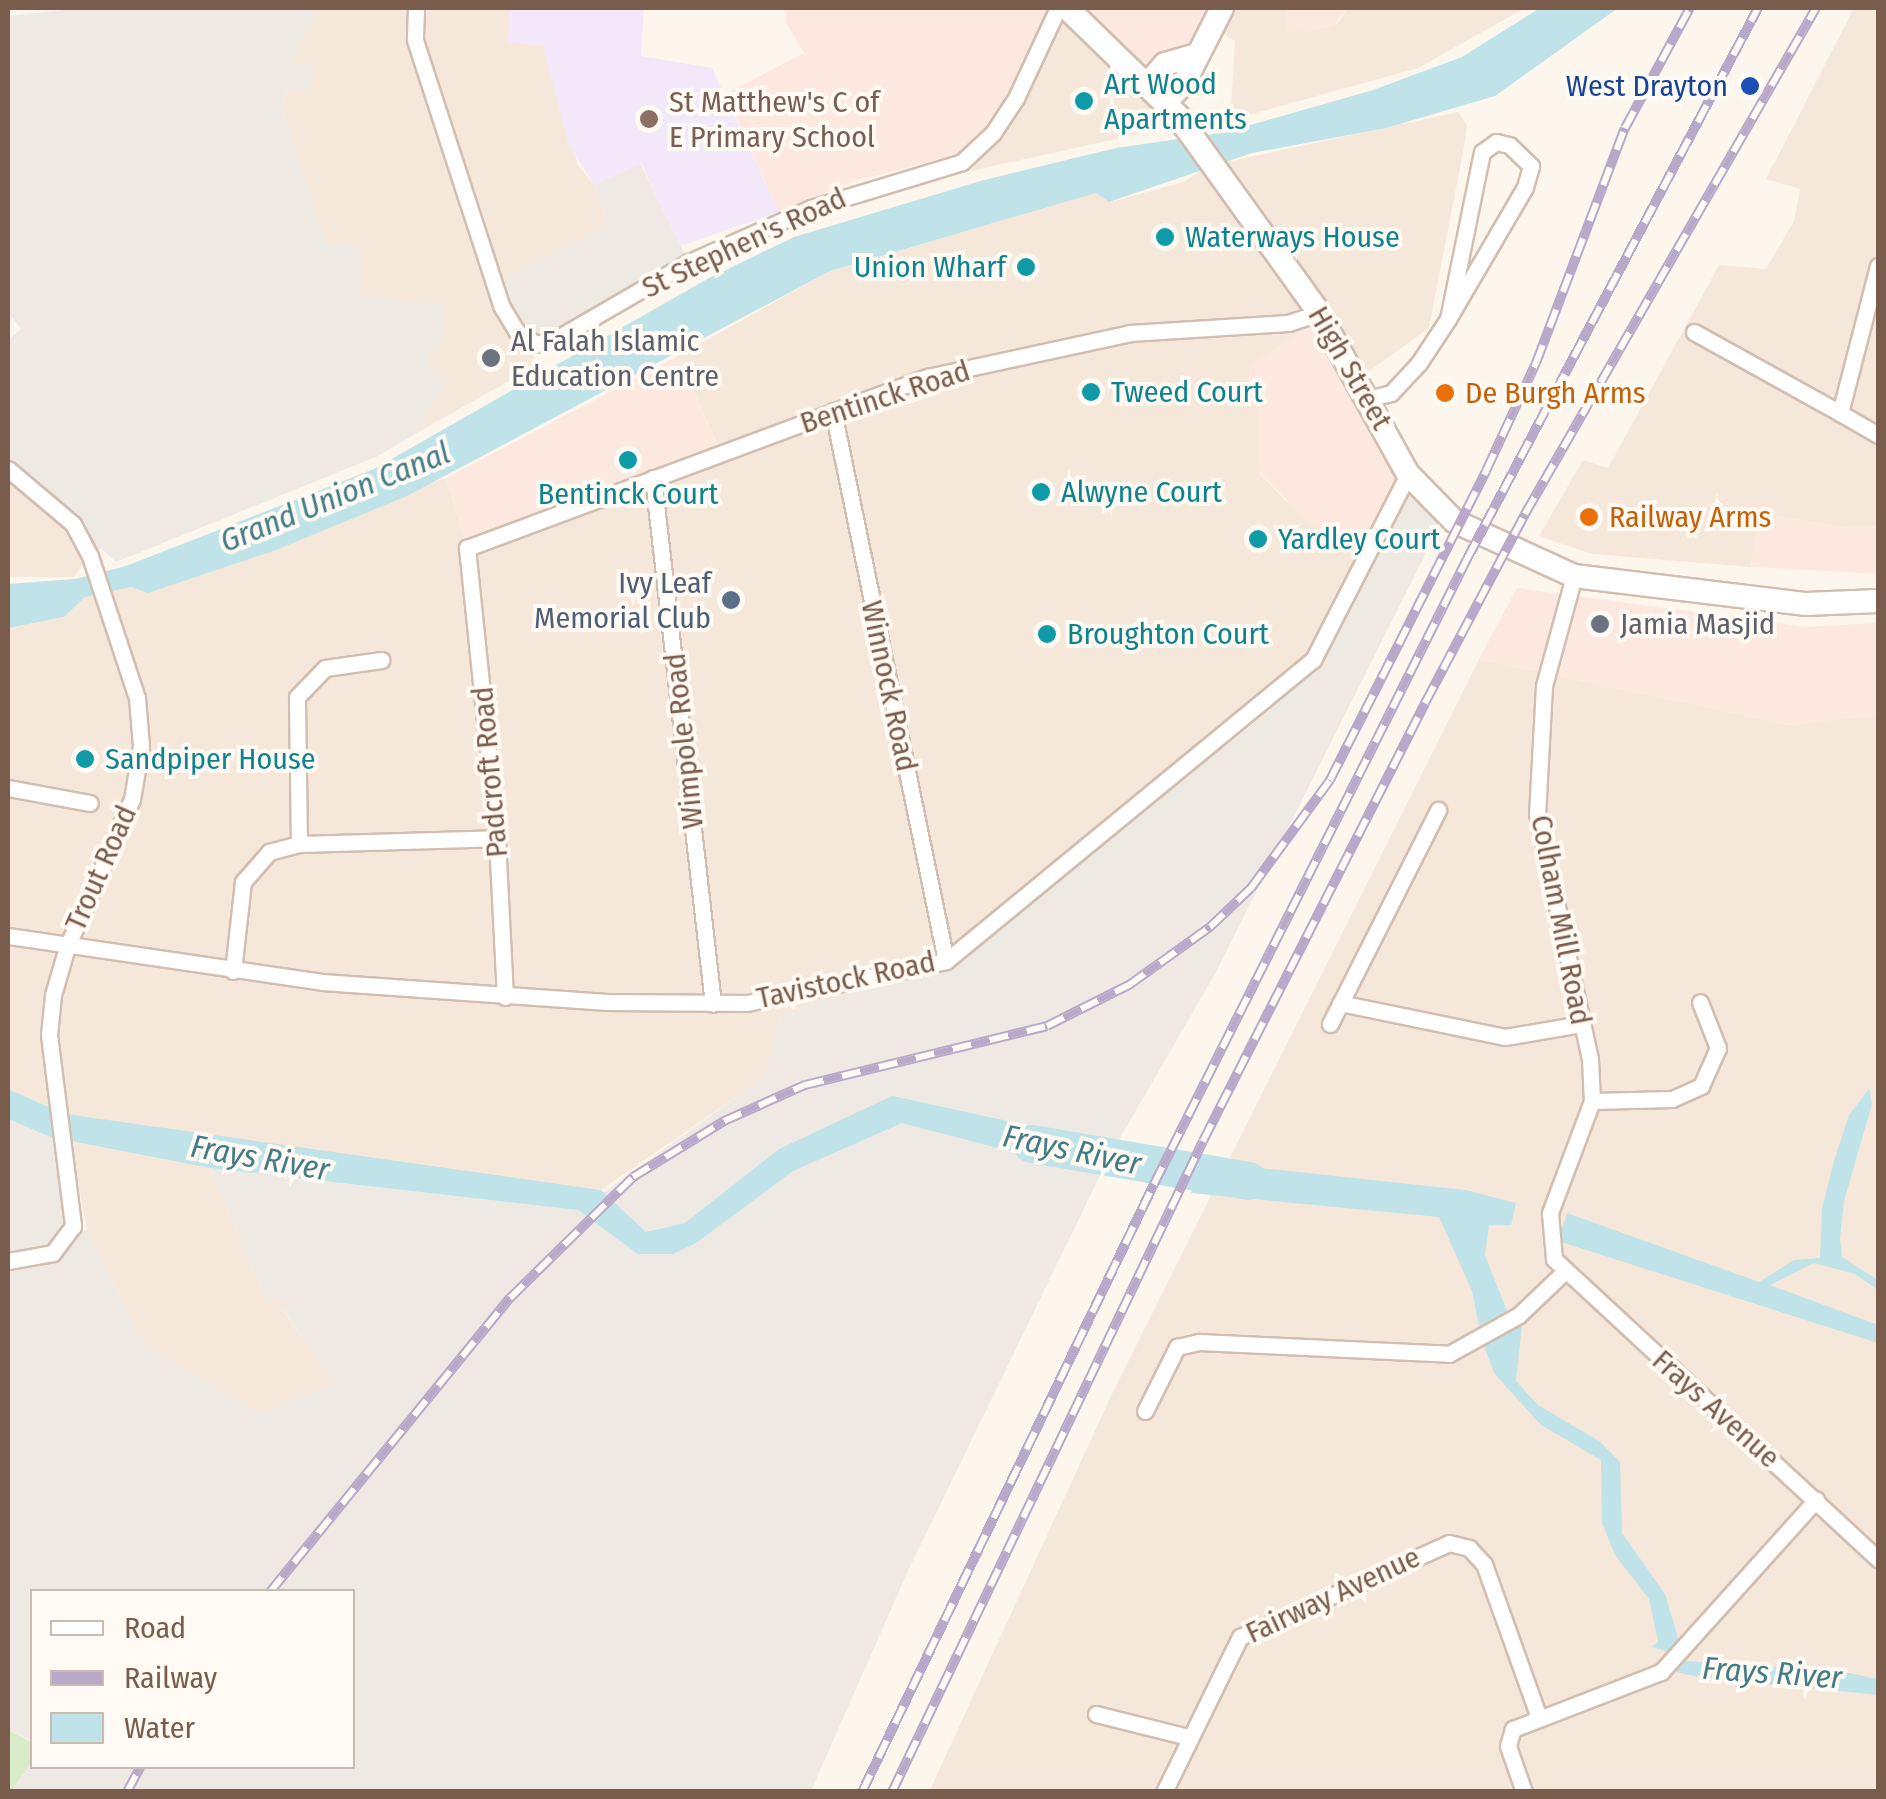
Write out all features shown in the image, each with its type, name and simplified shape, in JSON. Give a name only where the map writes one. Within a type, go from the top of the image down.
[{"type":"street","name":"St Stephen's Road","points":[[416,8],[415,40],[502,308],[517,332],[536,344],[689,262],[811,208],[962,162],[993,134],[1016,98],[1058,8]]},
{"type":"street","points":[[1067,8],[1172,108],[1193,56],[1222,8]]},
{"type":"street","points":[[1149,82],[1165,64],[1193,56]]},
{"type":"street","name":"High Street","points":[[1172,108],[1319,313],[1371,398],[1408,474],[1454,521],[1487,541],[1574,576],[1806,604],[1878,601]]},
{"type":"street","points":[[1371,398],[1406,378],[1448,319],[1531,174],[1522,152],[1490,144],[1480,155],[1448,319]]},
{"type":"street","points":[[1840,413],[1878,266]]},
{"type":"street","name":"Bentinck Road","points":[[468,548],[926,378],[1130,332],[1288,322],[1319,313]]},
{"type":"street","points":[[1694,332],[1878,435]]},
{"type":"street","name":"Winnock Road","points":[[833,411],[946,961]]},
{"type":"street","name":"Trout Road","points":[[8,469],[68,520],[90,556],[140,713],[140,771],[67,947],[48,1035],[65,1152],[69,1234],[39,1260],[8,1261]]},
{"type":"street","name":"Tavistock Road","points":[[8,936],[232,971],[506,997],[713,1004],[847,986],[946,961],[1313,660],[1408,474]]},
{"type":"street","name":"Wimpole Road","points":[[653,478],[713,1004]]},
{"type":"street","name":"Padcroft Road","points":[[468,548],[498,838],[506,997]]},
{"type":"street","name":"Colham Mill Road","points":[[1559,1265],[1550,1214],[1592,1102],[1582,1024],[1537,814],[1544,686],[1574,576]]},
{"type":"street","points":[[299,844],[298,697],[325,668],[381,660]]},
{"type":"street","points":[[8,788],[90,803]]},
{"type":"street","points":[[1330,1024],[1438,810]]},
{"type":"street","points":[[232,971],[247,872],[270,852],[299,844],[498,838]]},
{"type":"street","points":[[1592,1102],[1672,1099],[1700,1086],[1718,1048],[1700,1002]]},
{"type":"street","points":[[1340,1003],[1505,1037],[1582,1024]]},
{"type":"street","points":[[1146,1411],[1177,1346],[1199,1342],[1449,1354],[1519,1314],[1559,1265]]},
{"type":"street","name":"Frays Avenue","points":[[1559,1265],[1878,1559]]},
{"type":"street","points":[[1524,1792],[1508,1742],[1514,1729],[1644,1683],[1664,1668],[1816,1500]]},
{"type":"street","name":"Fairway Avenue","points":[[1164,1792],[1188,1736],[1240,1637],[1449,1542],[1469,1548],[1484,1564],[1539,1718]]},
{"type":"street","points":[[1096,1714],[1188,1736]]},
{"type":"shaded area","points":[[84,8],[316,8],[291,63],[312,65],[310,91],[288,89],[282,109],[326,244],[360,245],[360,297],[441,304],[445,328],[426,364],[447,378],[415,434],[378,456],[116,562],[101,548],[91,554],[8,465],[8,340],[21,329],[8,312],[8,16]]},
{"type":"shaded area","points":[[316,8],[510,8],[509,41],[544,45],[578,165],[594,185],[608,226],[526,341],[537,365],[415,434],[447,378],[426,364],[445,328],[359,297],[360,246],[326,245],[282,109],[288,89],[310,90],[290,64]]},
{"type":"shaded area","name":"St Matthew's C of E Primary School","points":[[510,8],[644,8],[641,56],[712,68],[779,212],[680,246],[641,163],[594,185],[568,143],[543,46],[508,42]]},
{"type":"shaded area","points":[[786,8],[1055,8],[1015,97],[968,152],[854,181],[779,212],[725,94],[804,53],[786,23]]},
{"type":"shaded area","points":[[1077,8],[1223,8],[1191,52],[1151,73]]},
{"type":"shaded area","points":[[1223,8],[1292,9],[1286,32],[1337,24],[1348,8],[1525,8],[1418,68],[1230,120],[1235,41],[1214,28]]},
{"type":"shaded area","points":[[1287,8],[1348,8],[1332,27],[1286,33]]},
{"type":"shaded area","points":[[1854,8],[1878,8],[1878,526],[1843,527],[1758,513],[1751,567],[1592,554],[1539,536],[1583,460],[1608,468],[1719,265],[1766,269],[1794,221],[1800,189],[1766,179]]},
{"type":"shaded area","points":[[1059,9],[1174,119],[1161,129],[971,171]]},
{"type":"shaded area","points":[[1458,112],[1467,125],[1429,328],[1360,378],[1318,319],[1251,367],[1248,384],[1259,401],[1260,474],[1287,502],[1365,550],[1308,659],[946,965],[782,1014],[764,1078],[601,1190],[66,1114],[8,1089],[8,628],[64,617],[85,597],[446,478],[467,548],[719,448],[678,356],[830,271],[1096,193],[1110,202],[1184,182],[1208,166]]},
{"type":"shaded area","points":[[640,163],[689,262],[555,338],[524,337],[495,282],[608,226],[594,185]]},
{"type":"shaded area","points":[[1318,319],[1406,474],[1365,550],[1311,525],[1260,473],[1259,401],[1248,384],[1251,367]]},
{"type":"shaded area","points":[[678,356],[719,449],[467,548],[446,478]]},
{"type":"shaded area","points":[[8,470],[68,520],[90,556],[74,577],[8,577]]},
{"type":"shaded area","points":[[1409,480],[1444,517],[1215,974],[1109,1157],[907,1573],[811,1791],[10,1791],[30,1765],[30,1769],[355,1769],[355,1589],[30,1589],[30,1740],[8,1730],[8,1263],[53,1255],[87,1229],[144,1345],[259,1414],[335,1384],[283,1309],[291,1301],[266,1300],[210,1168],[579,1210],[763,1078],[782,1014],[946,965],[1252,725],[1315,668],[1350,609]]},
{"type":"shaded area","points":[[1758,513],[1843,527],[1878,526],[1878,574],[1751,567]]},
{"type":"shaded area","points":[[1517,588],[1805,627],[1878,623],[1878,715],[1789,725],[1479,659]]},
{"type":"shaded area","points":[[1479,659],[1789,725],[1878,715],[1878,1791],[929,1792],[1111,1396]]},
{"type":"shaded area","points":[[8,1119],[60,1141],[64,1222],[52,1251],[8,1259]]},
{"type":"shaded area","points":[[70,1141],[210,1168],[266,1300],[291,1301],[283,1310],[336,1384],[259,1414],[144,1345],[87,1229]]},
{"type":"green space","points":[[8,1730],[30,1741],[30,1765],[10,1792]]},
{"type":"water","name":"Grand Union Canal","points":[[1540,8],[1618,8],[1495,96],[1386,128],[1252,153],[1109,202],[1096,193],[830,271],[407,496],[276,550],[148,593],[131,587],[85,597],[64,617],[8,628],[8,584],[75,579],[126,566],[374,469],[709,278],[794,237],[984,180],[1116,148],[1226,132],[1373,90],[1462,57]]},
{"type":"water","points":[[8,1089],[56,1110],[60,1141],[8,1119]]},
{"type":"water","points":[[1869,1089],[1872,1104],[1844,1201],[1840,1238],[1842,1257],[1878,1280],[1878,1290],[1855,1274],[1814,1263],[1770,1285],[1878,1325],[1878,1343],[1558,1241],[1567,1213],[1759,1282],[1794,1260],[1820,1258],[1822,1209],[1834,1161],[1849,1115]]},
{"type":"water","points":[[892,1096],[1091,1139],[1074,1168],[902,1123],[793,1171],[696,1243],[673,1254],[638,1254],[578,1210],[210,1168],[70,1141],[66,1114],[601,1190],[646,1232],[685,1223],[779,1149]]},
{"type":"water","points":[[1205,1162],[1466,1190],[1516,1203],[1511,1225],[1489,1225],[1485,1255],[1507,1311],[1479,1326],[1472,1291],[1439,1217],[1191,1193]]},
{"type":"water","points":[[1522,1324],[1516,1381],[1538,1405],[1599,1441],[1620,1462],[1622,1533],[1665,1594],[1685,1661],[1839,1671],[1878,1679],[1878,1695],[1694,1676],[1676,1672],[1664,1650],[1651,1647],[1658,1642],[1649,1599],[1615,1555],[1602,1523],[1601,1460],[1541,1425],[1494,1373],[1484,1346]]},
{"type":"waterway","name":"Frays River","points":[[1032,1144],[1249,1181]]},
{"type":"railway","points":[[272,1589],[510,1298],[633,1177],[724,1121],[805,1085],[1047,1026],[1129,985],[1210,927],[1251,888],[1330,780],[1486,471],[1536,363],[1625,128],[1690,8]]},
{"type":"railway","points":[[862,1792],[1154,1184],[1467,559],[1758,8]]},
{"type":"railway","points":[[892,1792],[1203,1141],[1425,703],[1525,514],[1816,8]]},
{"type":"railway","points":[[127,1792],[139,1769]]},
{"type":"place","name":"West Drayton","points":[[1750,86]]},
{"type":"place","name":"Art Wood Apartments","points":[[1084,101]]},
{"type":"place","name":"St Matthew's C of E Primary School","points":[[649,119]]},
{"type":"place","name":"Waterways House","points":[[1165,237]]},
{"type":"place","name":"Union Wharf","points":[[1026,267]]},
{"type":"place","name":"Al Falah Islamic Education Centre","points":[[491,358]]},
{"type":"place","name":"Tweed Court","points":[[1091,392]]},
{"type":"place","name":"De Burgh Arms","points":[[1445,393]]},
{"type":"place","name":"Bentinck Court","points":[[628,460]]},
{"type":"place","name":"Alwyne Court","points":[[1041,492]]},
{"type":"place","name":"Railway Arms","points":[[1589,517]]},
{"type":"place","name":"Yardley Court","points":[[1258,539]]},
{"type":"place","name":"Ivy Leaf Memorial Club","points":[[731,600]]},
{"type":"place","name":"Jamia Masjid","points":[[1600,624]]},
{"type":"place","name":"Broughton Court","points":[[1047,634]]},
{"type":"place","name":"Sandpiper House","points":[[85,759]]}]
